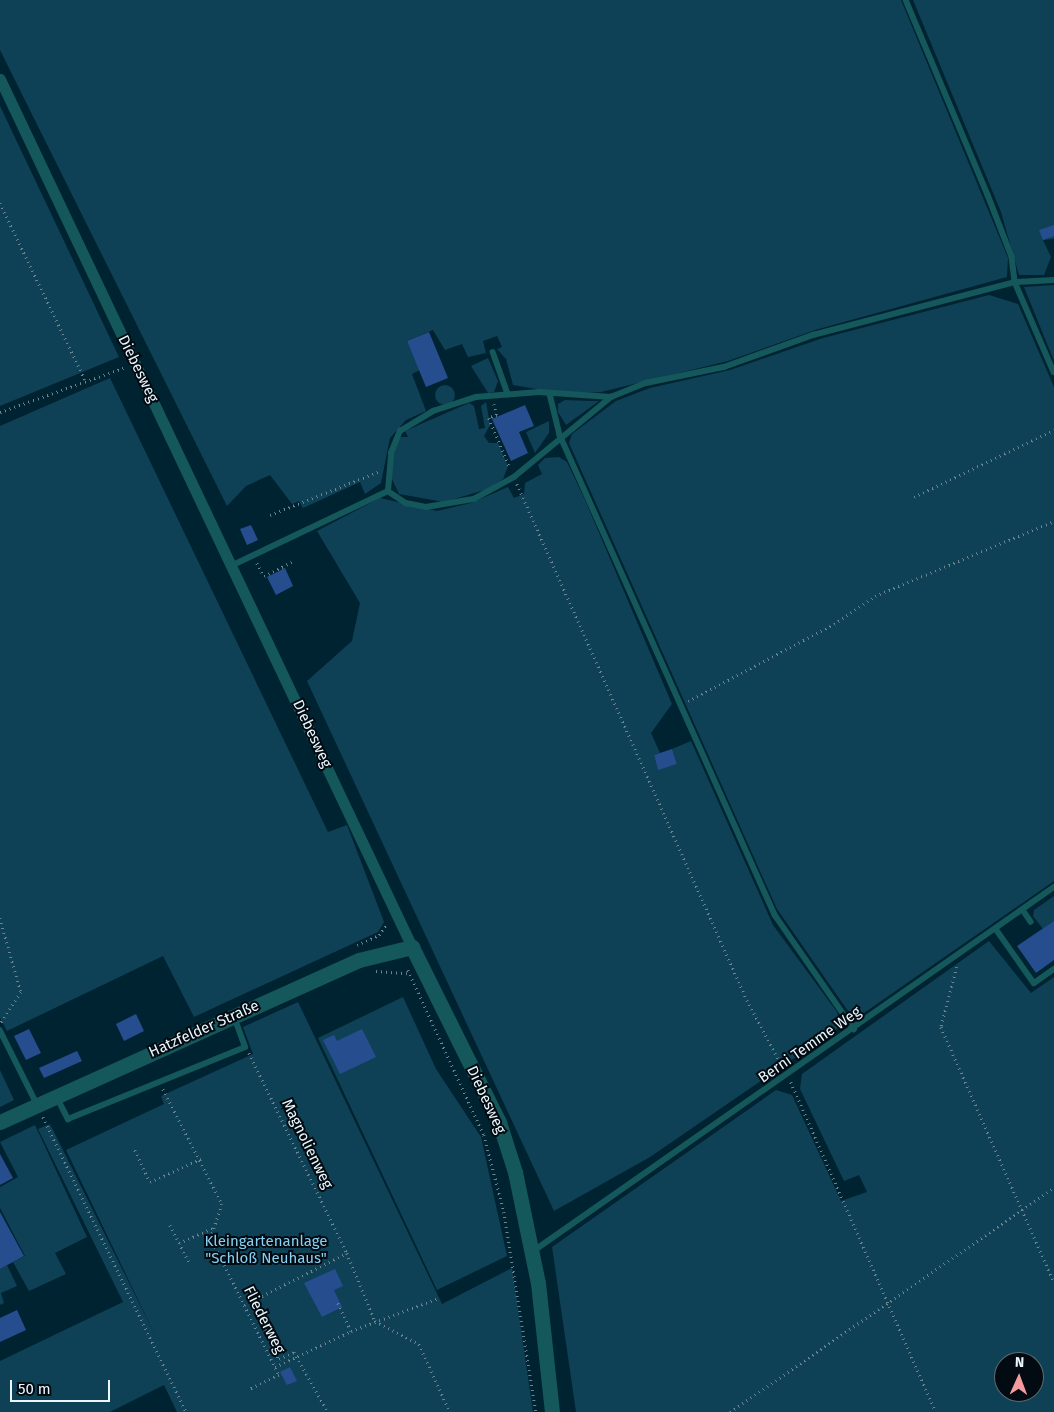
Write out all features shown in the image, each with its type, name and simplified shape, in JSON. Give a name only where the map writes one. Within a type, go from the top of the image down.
[{"type":"street","name":"Diebesweg","points":[[0,79],[233,565],[412,947],[499,1122],[532,1252],[552,1412]]},
{"type":"street","name":"Hatzfelder Straße","points":[[0,1122],[233,1015],[359,960],[412,947]]},
{"type":"lane","points":[[906,0],[992,204],[1012,257],[1015,282],[1054,372]]},
{"type":"lane","points":[[388,491],[406,503],[439,507],[474,499],[514,478],[560,435],[611,397],[646,383],[724,367],[813,335],[1015,282],[1054,280]]},
{"type":"lane","points":[[493,352],[508,394]]},
{"type":"lane","points":[[388,491],[394,440],[409,422],[460,401],[491,396],[550,394],[611,397]]},
{"type":"lane","points":[[550,394],[560,435],[775,915],[854,1029]]},
{"type":"lane","points":[[233,565],[388,491]]},
{"type":"lane","name":"Berni Temme Weg","points":[[532,1252],[788,1076],[1054,887]]},
{"type":"lane","points":[[1023,910],[1031,922]]},
{"type":"lane","points":[[996,929],[1034,983],[1054,969]]},
{"type":"lane","points":[[56,1096],[68,1119],[158,1079],[161,1083],[245,1046],[233,1015]]},
{"type":"lane","points":[[0,1030],[37,1105]]},
{"type":"path","points":[[0,203],[85,380]]},
{"type":"path","points":[[0,412],[85,380],[135,364]]},
{"type":"path","points":[[491,396],[498,415],[489,418],[514,478],[747,1000],[788,1076],[844,1195],[852,1226],[936,1412]]},
{"type":"path","points":[[914,497],[1054,430]]},
{"type":"path","points":[[270,515],[390,466]]},
{"type":"path","points":[[681,704],[834,624],[875,596],[1054,521]]},
{"type":"path","points":[[256,559],[264,576],[292,562]]},
{"type":"path","points":[[353,947],[384,930],[385,907],[392,903]]},
{"type":"path","points":[[0,918],[21,992],[0,1025]]},
{"type":"path","points":[[412,947],[407,972],[489,1155],[517,1283],[536,1412]]},
{"type":"path","points":[[960,954],[941,1027],[1019,1211],[1054,1282]]},
{"type":"path","name":"Magnolienweg","points":[[245,1046],[347,1253],[375,1322]]},
{"type":"path","name":"Fliederweg","points":[[161,1083],[201,1159],[222,1204],[211,1238],[279,1376],[250,1390]]},
{"type":"path","points":[[37,1105],[186,1412]]},
{"type":"path","points":[[135,1150],[150,1182],[201,1159]]},
{"type":"path","points":[[730,1412],[1054,1188]]},
{"type":"path","points":[[170,1225],[189,1262]]},
{"type":"path","points":[[179,1242],[215,1227]]},
{"type":"path","points":[[244,1305],[347,1253]]},
{"type":"path","points":[[275,1367],[351,1331],[439,1298]]},
{"type":"path","points":[[338,1303],[351,1331]]},
{"type":"path","points":[[375,1322],[419,1344],[450,1412]]},
{"type":"path","points":[[266,1329],[279,1359],[294,1352],[328,1412]]},
{"type":"path","points":[[264,1343],[271,1340]]},
{"type":"green space","points":[[0,0],[901,0],[1008,258],[1007,277],[815,330],[728,361],[601,392],[566,394],[513,385],[506,359],[497,349],[502,347],[497,336],[483,341],[486,353],[468,357],[462,344],[445,350],[433,330],[407,341],[420,370],[412,374],[426,411],[406,420],[390,438],[381,483],[365,494],[360,482],[303,508],[299,501],[292,504],[270,475],[246,486],[227,506],[0,50]]},
{"type":"green space","points":[[913,0],[1054,0],[1054,239],[1043,240],[1051,257],[1044,275],[1019,275],[1001,212]]},
{"type":"green space","points":[[0,106],[119,357],[0,406]]},
{"type":"green space","points":[[1054,285],[1054,361],[1024,287]]},
{"type":"green space","points":[[989,295],[1018,304],[1054,387],[1054,881],[861,1015],[848,1011],[777,909],[569,443],[572,434],[616,401],[650,388],[730,370],[823,338]]},
{"type":"green space","points":[[488,358],[498,381],[494,392],[488,393],[471,366]]},
{"type":"green space","points":[[110,378],[328,832],[347,825],[384,922],[378,932],[194,1017],[163,956],[7,1031],[0,1018],[0,426]]},
{"type":"green space","points":[[445,385],[452,388],[455,395],[452,402],[445,405],[438,402],[435,395],[438,388]]},
{"type":"green space","points":[[565,400],[599,401],[566,425],[558,412],[558,404]]},
{"type":"green space","points":[[486,402],[490,425],[484,436],[489,443],[498,443],[508,466],[503,479],[488,489],[444,502],[399,494],[391,477],[395,448],[399,437],[408,437],[405,431],[469,403],[474,406],[479,429],[485,428],[481,406]]},
{"type":"green space","points":[[549,421],[549,433],[535,453],[526,432]]},
{"type":"green space","points":[[559,457],[567,462],[585,500],[672,704],[651,733],[660,753],[654,755],[658,769],[677,764],[672,749],[691,741],[773,925],[837,1012],[841,1026],[650,1157],[554,1211],[307,681],[352,641],[360,603],[317,531],[380,498],[437,511],[471,503],[508,487],[514,498],[524,494],[525,483],[542,474],[538,465],[545,458]]},
{"type":"green space","points":[[1054,896],[1054,921],[1043,929],[1033,916],[1034,910]]},
{"type":"green space","points":[[989,941],[1031,993],[1054,977],[1054,1412],[576,1412],[552,1247],[776,1090],[792,1095],[841,1201],[867,1192],[859,1175],[844,1181],[800,1089],[802,1074]]},
{"type":"green space","points":[[403,997],[436,1069],[481,1137],[507,1256],[437,1290],[318,1038]]},
{"type":"green space","name":"Kleingartenanlage \"Schloß Neuhaus\"","points":[[298,1002],[442,1304],[512,1268],[533,1412],[177,1412],[164,1385],[110,1412],[0,1412],[0,1361],[123,1302],[38,1129],[50,1124],[157,1339],[66,1150],[164,1104],[161,1096],[253,1054],[243,1027]]},
{"type":"green space","points":[[0,1070],[14,1100],[0,1107]]},
{"type":"green space","points":[[35,1125],[87,1237],[55,1253],[66,1274],[29,1291],[13,1262],[25,1256],[0,1208],[0,1187],[18,1177],[0,1142]]},
{"type":"green space","points":[[7,1265],[17,1286],[1,1293],[4,1303],[0,1305],[0,1269]]},
{"type":"building","points":[[1054,225],[1054,236],[1043,240],[1039,230]]},
{"type":"building","points":[[429,332],[448,378],[426,387],[407,341]]},
{"type":"building","points":[[525,405],[534,426],[519,432],[528,453],[511,461],[492,419]]},
{"type":"building","points":[[251,525],[258,540],[247,545],[240,529]]},
{"type":"building","points":[[285,568],[293,586],[276,595],[267,577]]},
{"type":"building","points":[[672,749],[677,764],[658,770],[654,755]]},
{"type":"building","points":[[1054,921],[1054,960],[1036,973],[1017,946]]},
{"type":"building","points":[[136,1014],[144,1031],[124,1041],[116,1024]]},
{"type":"building","points":[[29,1029],[41,1053],[26,1060],[14,1036]]},
{"type":"building","points":[[362,1029],[376,1057],[340,1074],[323,1040],[334,1035],[337,1041]]},
{"type":"building","points":[[77,1051],[82,1061],[44,1078],[39,1068]]},
{"type":"building","points":[[0,1154],[13,1178],[0,1185]]},
{"type":"building","points":[[0,1212],[24,1256],[0,1269]]},
{"type":"building","points":[[335,1269],[343,1286],[334,1290],[342,1307],[322,1317],[304,1283]]},
{"type":"building","points":[[17,1310],[26,1330],[0,1342],[0,1318]]},
{"type":"building","points":[[290,1367],[297,1381],[287,1385],[280,1372]]}]
